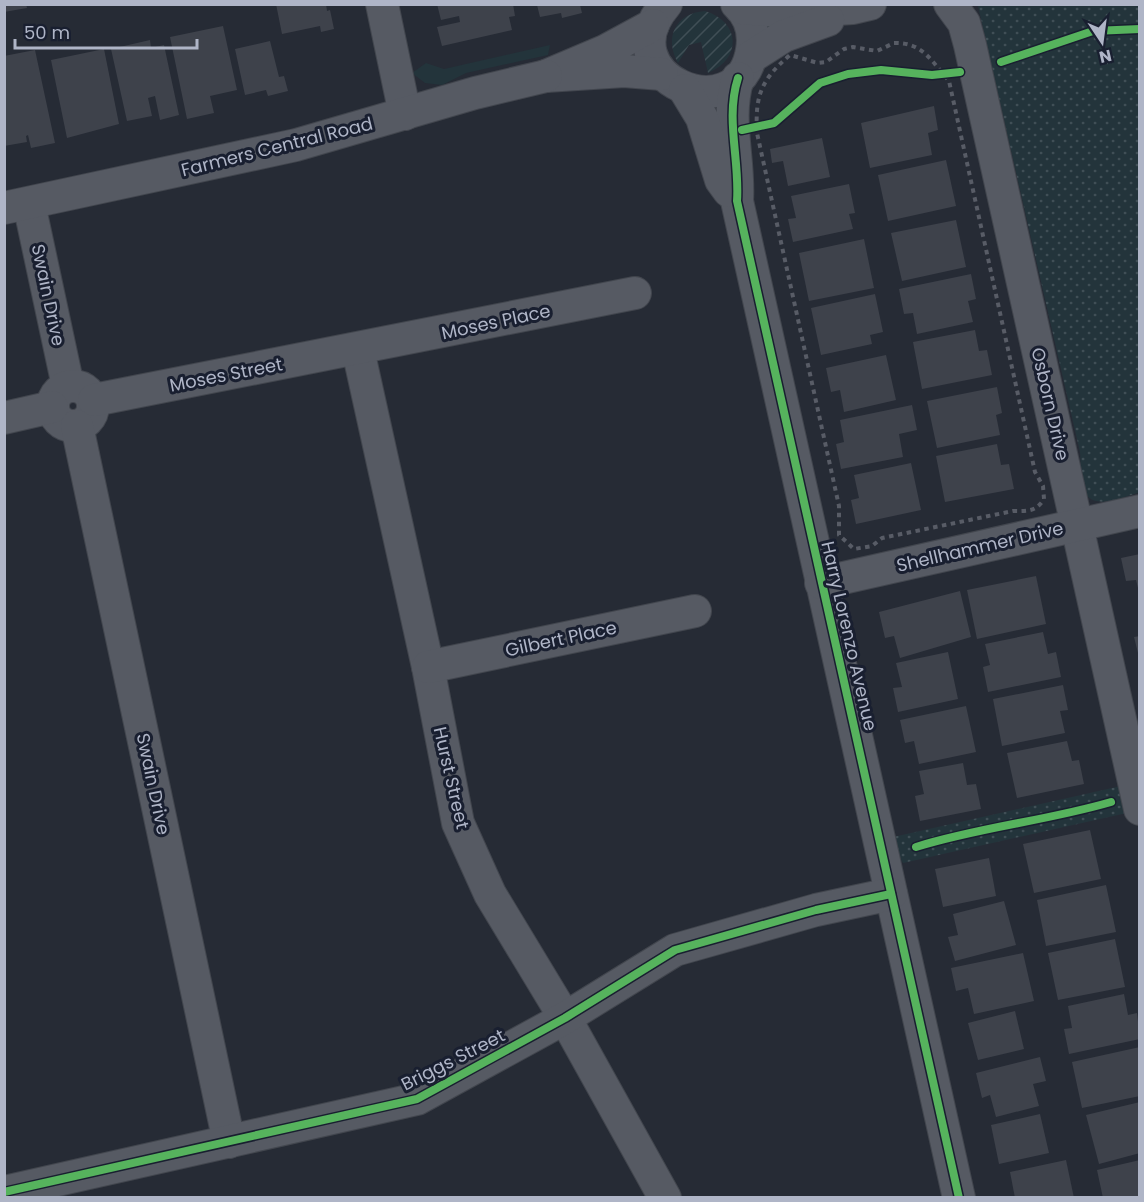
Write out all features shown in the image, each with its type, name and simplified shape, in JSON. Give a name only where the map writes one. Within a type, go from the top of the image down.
[{"type":"street","points":[[382,4],[405,114]]},
{"type":"street","name":"Osborn Drive","points":[[950,4],[964,23],[970,45],[1140,809]]},
{"type":"street","points":[[739,6],[774,13],[862,6]]},
{"type":"street","name":"Harry Lorenzo Avenue","points":[[739,6],[752,31],[745,68],[733,93],[732,118],[739,177],[737,201],[959,1197]]},
{"type":"street","points":[[745,68],[784,36],[862,6]]},
{"type":"street","name":"Farmers Central Road","points":[[17,206],[296,145],[475,93],[546,76],[605,51],[659,15]]},
{"type":"street","name":"Harry Lorenzo Avenue","points":[[659,15],[650,44],[653,60],[674,82],[702,118],[721,180],[737,201]]},
{"type":"street","name":"Farmers Central Road","points":[[546,76],[624,71],[674,82],[700,93],[715,92],[745,68]]},
{"type":"street","name":"Swain Drive","points":[[17,206],[73,405],[229,1142]]},
{"type":"street","name":"Moses Place","points":[[358,350],[635,293]]},
{"type":"street","name":"Moses Street","points":[[4,418],[358,350]]},
{"type":"street","name":"Hurst Street","points":[[358,350],[428,667],[458,823],[490,894],[565,1018],[665,1197]]},
{"type":"street","name":"Shellhammer Drive","points":[[821,583],[1140,511]]},
{"type":"street","name":"Gilbert Place","points":[[428,667],[695,611]]},
{"type":"street","name":"Briggs Street","points":[[4,1192],[417,1099],[565,1018],[675,950],[816,910],[891,894]]},
{"type":"path","points":[[907,43],[929,54],[947,73],[1035,472],[1043,486],[1044,499],[1039,508],[1013,511],[882,538],[872,546],[861,549],[854,549],[844,543],[839,536],[839,506],[757,127],[759,92],[770,73],[790,55],[807,60],[826,62],[844,49],[853,47],[877,51],[894,44],[907,43]]},
{"type":"path","points":[[802,51],[816,75]]},
{"type":"path","points":[[932,75],[947,73]]},
{"type":"shaded area","points":[[987,4],[1139,5],[1140,492],[1112,501],[1095,500],[1088,496],[1083,488],[1080,476],[1080,452],[978,6]]},
{"type":"shaded area","points":[[705,11],[717,16],[725,23],[731,32],[733,41],[727,59],[708,73],[701,42],[689,45],[678,63],[672,45],[672,36],[680,22],[686,16]]},
{"type":"shaded area","points":[[550,45],[548,55],[466,73],[442,85],[425,83],[412,73],[426,63],[444,69]]},
{"type":"shaded area","points":[[1121,786],[1127,813],[903,863],[896,852],[893,837]]},
{"type":"building","points":[[4,4],[26,4],[27,8],[4,12]]},
{"type":"building","points":[[276,4],[326,4],[327,11],[330,10],[334,29],[321,32],[320,26],[282,34]]},
{"type":"building","points":[[437,4],[513,4],[515,16],[509,17],[512,30],[442,46],[437,27],[460,22],[459,16],[441,20]]},
{"type":"building","points":[[537,5],[580,5],[582,13],[562,18],[561,13],[540,17]]},
{"type":"building","points":[[223,26],[237,90],[210,96],[214,113],[187,119],[170,37]]},
{"type":"building","points":[[150,40],[151,48],[164,45],[179,115],[160,120],[155,96],[148,98],[152,116],[127,121],[111,49]]},
{"type":"building","points":[[270,41],[279,77],[284,76],[288,91],[268,96],[266,90],[245,95],[235,49]]},
{"type":"building","points":[[104,49],[119,124],[67,138],[51,60]]},
{"type":"building","points":[[35,50],[55,143],[31,148],[28,135],[26,136],[27,142],[4,146],[4,56]]},
{"type":"building","points":[[934,106],[938,130],[928,133],[932,155],[870,168],[861,123]]},
{"type":"building","points":[[822,138],[830,177],[788,186],[783,161],[772,163],[770,149]]},
{"type":"building","points":[[946,160],[956,206],[888,221],[878,175]]},
{"type":"building","points":[[849,184],[855,213],[849,214],[853,229],[793,242],[788,219],[796,218],[791,196]]},
{"type":"building","points":[[956,220],[966,267],[902,281],[891,233]]},
{"type":"building","points":[[864,239],[874,288],[809,301],[799,253]]},
{"type":"building","points":[[971,274],[976,299],[968,301],[973,322],[917,334],[913,313],[904,314],[899,289]]},
{"type":"building","points":[[875,294],[883,332],[870,335],[872,344],[821,355],[811,308]]},
{"type":"building","points":[[975,330],[979,351],[987,350],[992,375],[922,389],[913,342]]},
{"type":"building","points":[[886,355],[896,400],[844,412],[840,390],[831,392],[826,368]]},
{"type":"building","points":[[997,387],[1002,413],[996,415],[1000,435],[937,448],[927,401]]},
{"type":"building","points":[[912,405],[917,430],[899,434],[903,457],[841,469],[836,444],[844,442],[840,420]]},
{"type":"building","points":[[997,444],[1001,465],[1009,464],[1014,489],[945,502],[936,456]]},
{"type":"building","points":[[911,463],[921,510],[856,524],[851,500],[859,498],[854,475]]},
{"type":"building","points":[[1140,554],[1139,592],[1136,580],[1126,581],[1121,558]]},
{"type":"building","points":[[1036,576],[1046,624],[977,639],[967,590]]},
{"type":"building","points":[[960,591],[971,637],[900,658],[894,636],[885,638],[879,612]]},
{"type":"building","points":[[1043,632],[1048,654],[1056,652],[1061,677],[988,692],[983,667],[990,665],[985,644]]},
{"type":"building","points":[[1140,636],[1140,656],[1139,657],[1134,637]]},
{"type":"building","points":[[948,652],[958,699],[898,712],[893,688],[902,687],[896,663]]},
{"type":"building","points":[[1063,685],[1068,710],[1060,711],[1065,733],[1002,746],[993,699]]},
{"type":"building","points":[[966,706],[976,752],[919,764],[914,741],[905,743],[900,720]]},
{"type":"building","points":[[1067,741],[1072,761],[1079,760],[1084,784],[1017,798],[1007,753]]},
{"type":"building","points":[[963,763],[967,785],[976,784],[981,809],[920,821],[915,796],[924,794],[919,771]]},
{"type":"building","points":[[1090,830],[1101,879],[1034,893],[1023,844]]},
{"type":"building","points":[[989,858],[996,896],[943,907],[935,869]]},
{"type":"building","points":[[1106,885],[1116,932],[1046,946],[1037,900]]},
{"type":"building","points":[[1004,901],[1016,945],[955,961],[948,937],[958,935],[953,914]]},
{"type":"building","points":[[1115,939],[1125,987],[1058,1000],[1048,953]]},
{"type":"building","points":[[1023,953],[1034,1001],[974,1014],[968,988],[956,991],[951,968]]},
{"type":"building","points":[[1124,994],[1128,1015],[1137,1013],[1140,1039],[1069,1054],[1064,1029],[1072,1028],[1068,1006]]},
{"type":"building","points":[[1015,1011],[1024,1049],[978,1060],[968,1023]]},
{"type":"building","points":[[1140,1047],[1140,1096],[1082,1108],[1072,1062]]},
{"type":"building","points":[[1040,1057],[1046,1081],[1033,1084],[1039,1106],[996,1117],[990,1095],[982,1098],[976,1073]]},
{"type":"building","points":[[1140,1102],[1140,1153],[1099,1164],[1086,1115]]},
{"type":"building","points":[[1040,1114],[1049,1153],[999,1164],[991,1125]]},
{"type":"building","points":[[1066,1160],[1074,1198],[1015,1198],[1010,1172]]},
{"type":"building","points":[[1140,1160],[1140,1198],[1103,1198],[1097,1170]]},
{"type":"cycle path","points":[[1001,62],[1093,31],[1140,29]]},
{"type":"cycle path","points":[[742,130],[774,123],[820,83],[848,74],[881,70],[932,75],[960,72]]},
{"type":"cycle path","points":[[738,78],[733,109],[737,201],[959,1198]]},
{"type":"cycle path","points":[[916,847],[964,834],[1111,802]]},
{"type":"cycle path","points":[[4,1192],[417,1099],[565,1018],[675,950],[816,910],[891,894]]}]
